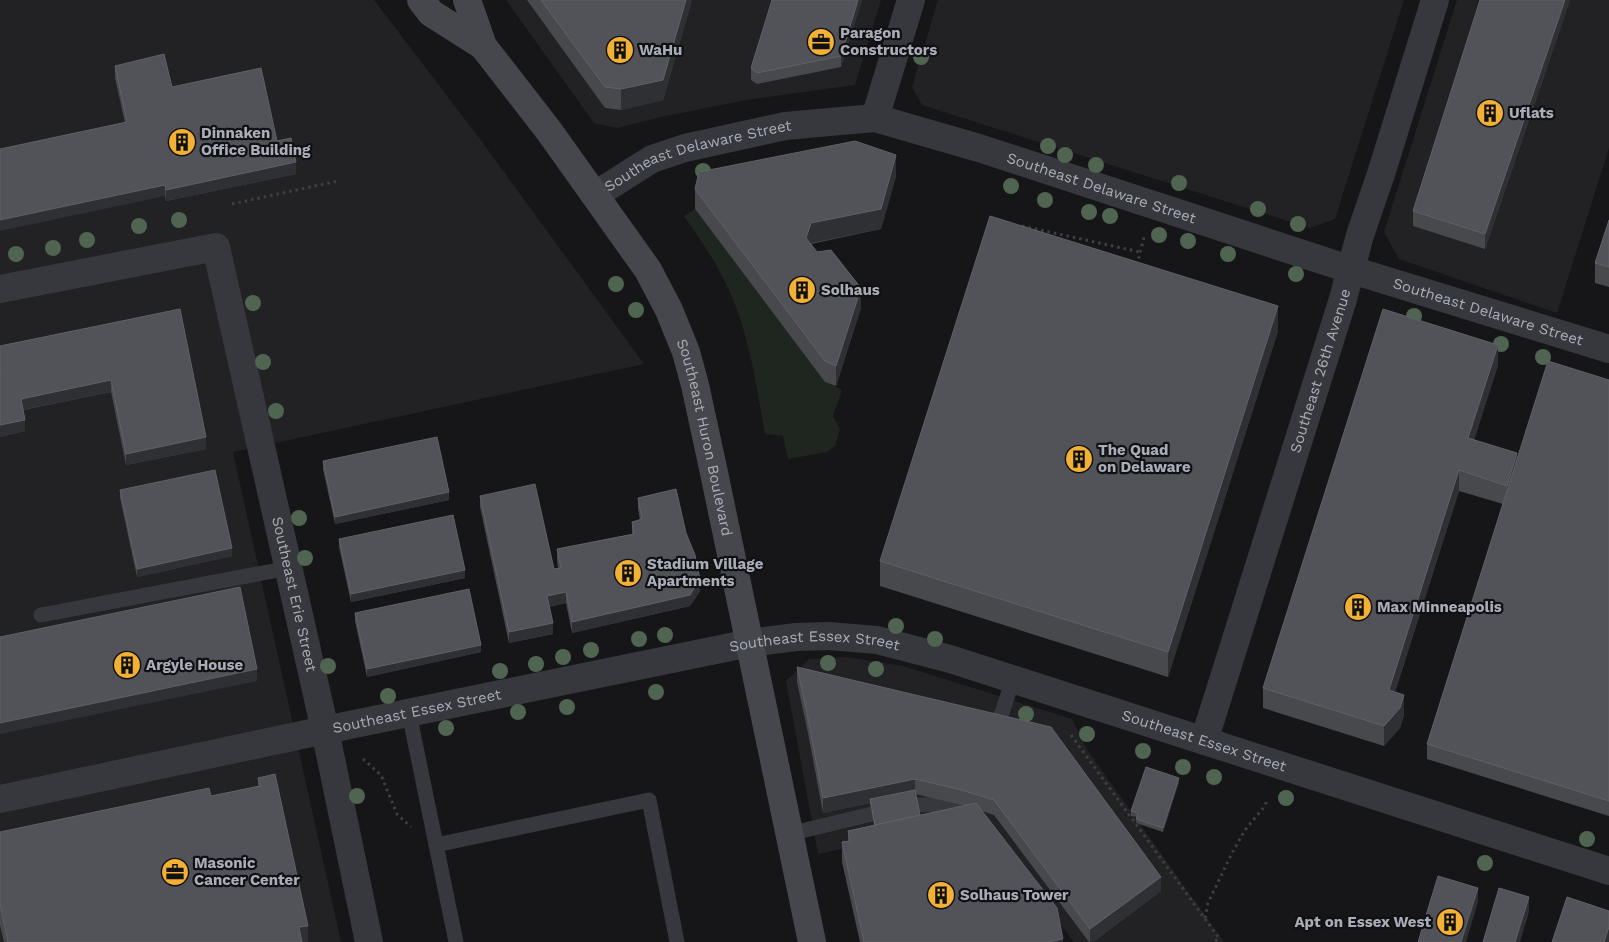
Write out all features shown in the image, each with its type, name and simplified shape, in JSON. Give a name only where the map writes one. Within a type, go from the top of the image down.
[{"type":"main road","name":"Southeast Huron Boulevard","points":[[421,0],[431,13],[483,46]]},
{"type":"main road","name":"Southeast Huron Boulevard","points":[[467,0],[483,46],[549,131],[648,270],[669,310],[686,352],[695,385],[812,942]]},
{"type":"street","points":[[875,118],[910,0]]},
{"type":"street","name":"Southeast 26th Avenue","points":[[1204,742],[1352,270],[1360,235],[1435,0]]},
{"type":"street","name":"Southeast Delaware Street","points":[[595,195],[652,159],[685,148],[785,126],[875,118],[988,151],[1352,270],[1609,350]]},
{"type":"street","name":"Southeast Erie Street","points":[[0,288],[216,247],[326,730],[369,942]]},
{"type":"street","name":"Southeast Essex Street","points":[[0,799],[750,643],[821,636],[877,640],[950,659],[1609,871]]},
{"type":"lane","points":[[41,615],[289,568]]},
{"type":"lane","points":[[992,729],[1002,713],[1013,679]]},
{"type":"lane","points":[[409,713],[456,942]]},
{"type":"lane","points":[[436,845],[649,800],[678,942]]},
{"type":"lane","points":[[917,805],[958,804]]},
{"type":"lane","points":[[789,834],[872,814]]},
{"type":"path","points":[[232,204],[338,181]]},
{"type":"path","points":[[1018,225],[1140,252]]},
{"type":"path","points":[[1136,268],[1144,237]]},
{"type":"path","points":[[1071,735],[1218,938],[1214,942]]},
{"type":"path","points":[[363,759],[381,775],[396,814]]},
{"type":"path","points":[[1204,919],[1208,903],[1232,853],[1245,830],[1264,807],[1268,799]]},
{"type":"shaded area","points":[[0,0],[374,0],[480,139],[644,364],[233,452],[341,942],[0,942]]},
{"type":"shaded area","points":[[506,0],[881,0],[855,85],[746,100],[617,128],[594,123]]},
{"type":"shaded area","points":[[938,0],[1404,0],[1335,219],[1310,228],[922,105],[912,87]]},
{"type":"shaded area","points":[[1457,0],[1609,0],[1609,148],[1557,313],[1399,259],[1384,232]]},
{"type":"shaded area","points":[[695,209],[825,381],[842,390],[833,416],[840,429],[835,446],[827,452],[788,459],[783,436],[765,434],[749,351],[740,318],[718,268],[684,216]]},
{"type":"shaded area","points":[[846,657],[903,666],[1072,719],[1088,751],[1224,942],[1074,942],[978,819],[818,854],[786,681],[809,659]]},
{"type":"building","name":"WaHu","points":[[541,0],[686,0],[663,80],[621,89],[605,87]]},
{"type":"building","points":[[772,0],[858,0],[841,56],[757,73],[751,68]]},
{"type":"building","name":"Uflats","points":[[1480,0],[1565,0],[1485,234],[1413,211]]},
{"type":"building","name":"Dinnaken Office Building","points":[[164,54],[172,87],[261,68],[277,141],[291,138],[296,162],[166,190],[165,185],[0,220],[0,149],[127,122],[115,66]]},
{"type":"building","name":"Solhaus","points":[[855,141],[896,155],[881,209],[811,223],[806,238],[817,252],[831,250],[861,288],[836,366],[825,361],[695,189],[699,172]]},
{"type":"building","name":"The Quad on Delaware","points":[[990,216],[1278,306],[1168,652],[880,561]]},
{"type":"building","points":[[1609,220],[1609,267],[1595,263]]},
{"type":"building","points":[[180,309],[206,437],[126,454],[111,380],[21,399],[25,420],[0,425],[0,346]]},
{"type":"building","name":"Max Minneapolis","points":[[1383,309],[1498,345],[1468,438],[1517,453],[1507,486],[1459,470],[1389,690],[1404,695],[1400,708],[1384,726],[1263,688]]},
{"type":"building","points":[[1548,361],[1609,380],[1609,801],[1427,744]]},
{"type":"building","points":[[437,437],[449,492],[335,517],[323,461]]},
{"type":"building","points":[[215,470],[232,548],[137,569],[120,490]]},
{"type":"building","name":"Stadium Village Apartments","points":[[535,484],[554,569],[561,568],[557,549],[634,534],[632,522],[642,519],[638,498],[676,489],[686,533],[695,555],[700,579],[690,595],[572,622],[566,592],[547,596],[553,623],[509,632],[480,496]]},
{"type":"building","points":[[453,515],[465,570],[351,594],[339,539]]},
{"type":"building","name":"Argyle House","points":[[240,587],[257,669],[0,723],[0,637]]},
{"type":"building","points":[[469,589],[481,645],[367,669],[355,613]]},
{"type":"building","points":[[797,667],[1051,727],[1161,877],[1090,929],[994,800],[915,779],[823,798]]},
{"type":"building","points":[[1146,767],[1179,778],[1163,828],[1136,819],[1138,813],[1131,811]]},
{"type":"building","points":[[275,774],[308,926],[299,927],[302,942],[8,942],[0,904],[0,832],[209,788],[211,796],[260,786],[258,778]]},
{"type":"building","points":[[915,790],[920,815],[875,825],[870,799]]},
{"type":"building","name":"Solhaus Tower","points":[[976,803],[1057,908],[1063,939],[1048,942],[864,942],[842,842],[850,841],[848,831]]},
{"type":"building","name":"Apt on Essex West","points":[[1438,876],[1478,888],[1461,942],[1418,942]]},
{"type":"building","points":[[1499,888],[1529,897],[1515,942],[1483,942]]},
{"type":"building","points":[[1567,897],[1609,911],[1609,927],[1604,942],[1552,942]]},
{"type":"place","name":"Paragon Constructors","points":[[821,42]]},
{"type":"place","name":"WaHu","points":[[620,50]]},
{"type":"place","name":"Uflats","points":[[1490,113]]},
{"type":"place","name":"Dinnaken Office Building","points":[[182,142]]},
{"type":"place","name":"Solhaus","points":[[802,290]]},
{"type":"place","name":"The Quad on Delaware","points":[[1079,459]]},
{"type":"place","name":"Stadium Village Apartments","points":[[628,573]]},
{"type":"place","name":"Max Minneapolis","points":[[1358,607]]},
{"type":"place","name":"Argyle House","points":[[127,665]]},
{"type":"place","name":"Masonic Cancer Center","points":[[175,872]]},
{"type":"place","name":"Solhaus Tower","points":[[941,895]]},
{"type":"place","name":"Apt on Essex West","points":[[1450,922]]}]
